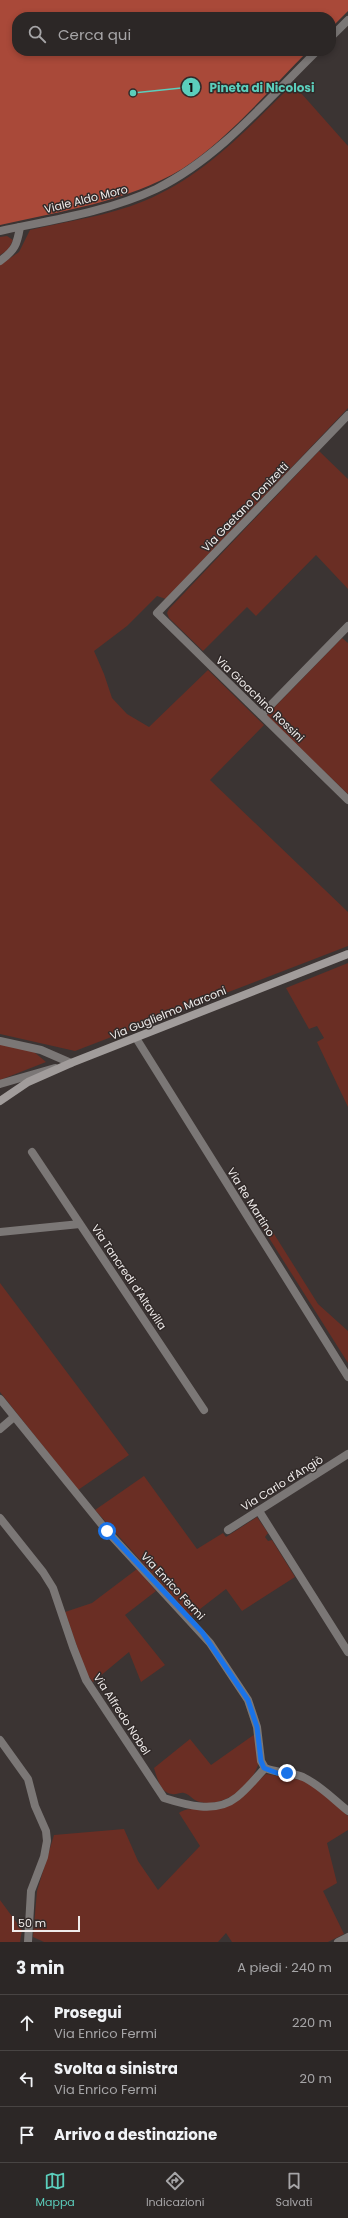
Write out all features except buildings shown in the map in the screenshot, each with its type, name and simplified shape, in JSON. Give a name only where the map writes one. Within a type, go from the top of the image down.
[{"type":"main road","name":"Via Guglielmo Marconi","points":[[1,1100],[28,1082],[71,1063],[348,954]]},
{"type":"street","points":[[336,32],[348,20]]},
{"type":"street","name":"Viale Aldo Moro","points":[[0,231],[114,205],[156,189],[193,168],[223,143],[312,56]]},
{"type":"street","points":[[0,261],[12,252],[17,241],[20,227]]},
{"type":"street","name":"Via Gaetano Donizetti","points":[[157,613],[348,416]]},
{"type":"street","name":"Via Gioachino Rossini","points":[[157,613],[348,800]]},
{"type":"street","points":[[261,715],[348,626]]},
{"type":"street","name":"Via Re Martino","points":[[136,1038],[348,1377]]},
{"type":"street","points":[[0,1041],[41,1050],[71,1063]]},
{"type":"street","points":[[0,1084],[71,1063]]},
{"type":"street","points":[[32,1152],[80,1224]]},
{"type":"street","name":"Via Tancredi d'Altavilla","points":[[0,1232],[80,1224],[204,1410]]},
{"type":"street","name":"Via Enrico Fermi","points":[[0,1399],[107,1531],[210,1643],[248,1700],[257,1727],[261,1761],[264,1768]]},
{"type":"street","points":[[0,1429],[14,1417]]},
{"type":"street","name":"Via Carlo d'Angiò","points":[[228,1530],[348,1454]]},
{"type":"street","points":[[259,1511],[348,1652]]},
{"type":"street","name":"Via Alfredo Nobel","points":[[0,1518],[43,1572],[53,1588],[86,1680],[164,1798],[201,1807],[220,1804],[235,1798],[264,1768]]},
{"type":"street","points":[[0,1740],[28,1779],[35,1806],[46,1831],[47,1841],[44,1857],[31,1891],[28,1942]]},
{"type":"street","points":[[264,1768],[277,1773],[302,1777],[317,1784],[348,1811]]},
{"type":"street","points":[[338,1942],[348,1937]]},
{"type":"shaded area","points":[[0,0],[348,0],[348,11],[336,23],[336,12],[12,12],[12,56],[303,56],[232,129],[199,157],[182,169],[139,190],[116,198],[70,210],[0,225]]},
{"type":"shaded area","points":[[293,84],[348,146],[348,408],[166,599],[157,596],[127,626],[94,651],[112,698],[127,714],[149,727],[208,670],[264,725],[210,780],[348,912],[348,946],[75,1051],[0,1034],[0,265],[19,252],[30,230],[116,211],[166,191],[206,165],[224,150]]},
{"type":"shaded area","points":[[7,236],[13,240],[8,250],[0,255],[0,237]]},
{"type":"shaded area","points":[[319,451],[348,479],[348,589],[316,555],[256,616],[247,607],[203,651],[169,618],[167,613],[169,609]]},
{"type":"shaded area","points":[[342,638],[348,643],[348,794],[266,716]]},
{"type":"shaded area","points":[[348,963],[348,1107],[317,1042],[324,1038],[317,1026],[309,1029],[286,988]]},
{"type":"shaded area","points":[[0,1044],[33,1051],[46,1062],[0,1080]]},
{"type":"shaded area","points":[[264,1218],[318,1304],[348,1331],[348,1363],[259,1222]]},
{"type":"shaded area","points":[[0,1283],[129,1455],[78,1490],[0,1392]]},
{"type":"shaded area","points":[[144,1476],[197,1549],[223,1533],[226,1537],[257,1517],[268,1533],[265,1537],[268,1541],[272,1540],[295,1577],[242,1611],[226,1589],[191,1616],[95,1510]]},
{"type":"shaded area","points":[[137,1569],[156,1591],[125,1615],[165,1665],[141,1682],[129,1652],[93,1682],[86,1673],[65,1612],[92,1603]]},
{"type":"shaded area","points":[[255,1734],[258,1765],[249,1781],[243,1788],[227,1799],[209,1803],[200,1802],[184,1793],[168,1793],[162,1788],[154,1768],[190,1739],[211,1765]]},
{"type":"shaded area","points":[[266,1774],[306,1781],[315,1786],[348,1816],[348,1830],[327,1843],[337,1883],[323,1891],[344,1934],[328,1942],[232,1942],[226,1933],[218,1942],[44,1942],[33,1937],[37,1891],[54,1835],[124,1829],[138,1861],[158,1890],[200,1846],[179,1813],[190,1809],[209,1808],[232,1799],[247,1790]]},
{"type":"shaded area","points":[[0,1900],[22,1930],[20,1942],[0,1942]]},
{"type":"place","name":"Pineta di Nicolosi","points":[[133,93]]},
{"type":"route","points":[[107,1531],[202,1632],[248,1700],[257,1727],[261,1761],[264,1768],[277,1773],[287,1773]]}]
